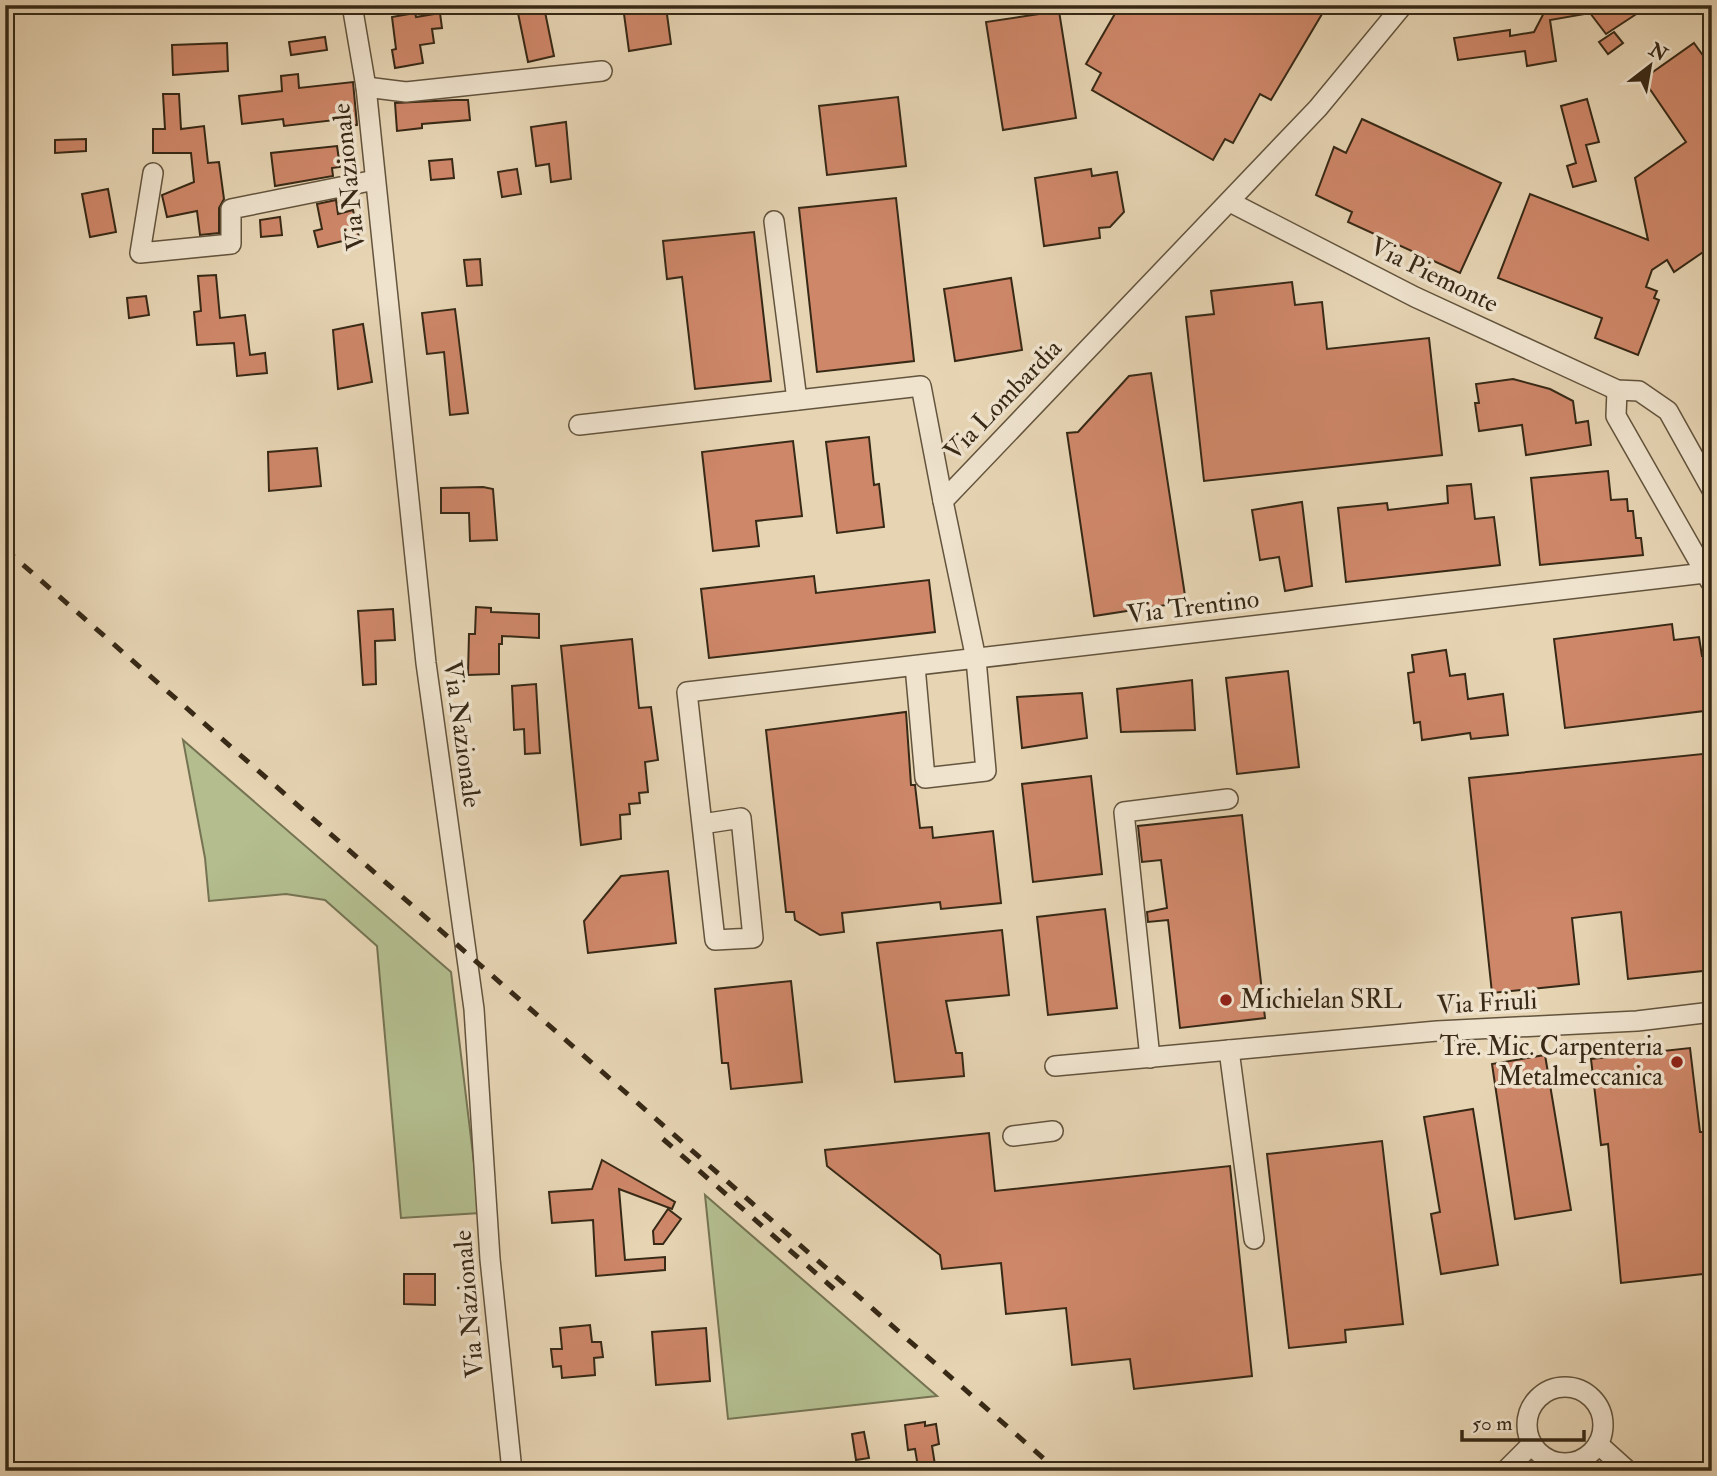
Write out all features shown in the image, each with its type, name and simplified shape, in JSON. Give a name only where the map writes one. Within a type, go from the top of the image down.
[{"type":"street","name":"Via Nazionale","points":[[352,5],[366,87],[426,663],[474,1009],[490,1259],[512,1471]]},
{"type":"street","name":"Via Lombardia","points":[[915,666],[925,778],[986,771],[976,659],[943,501],[1230,202],[1318,107],[1403,5]]},
{"type":"street","points":[[366,87],[406,92],[602,71]]},
{"type":"street","points":[[153,173],[140,253],[232,244],[231,209],[375,180]]},
{"type":"street","name":"Via Piemonte","points":[[1230,202],[1415,297],[1616,390],[1639,391],[1668,411],[1712,491]]},
{"type":"street","points":[[774,221],[797,400]]},
{"type":"street","points":[[579,425],[921,386],[943,501]]},
{"type":"street","points":[[1616,390],[1616,416],[1709,579]]},
{"type":"street","name":"Via Trentino","points":[[702,824],[687,692],[1709,579]]},
{"type":"street","points":[[1150,1058],[1124,812],[1228,799]]},
{"type":"street","points":[[741,818],[753,938],[715,940],[702,824],[741,818]]},
{"type":"street","name":"Via Friuli","points":[[1055,1066],[1437,1031],[1637,1021],[1712,1012]]},
{"type":"street","points":[[1229,1050],[1254,1239]]},
{"type":"street","points":[[1013,1136],[1053,1131]]},
{"type":"street","points":[[1564,1387],[1589,1396],[1598,1406],[1602,1418],[1598,1444],[1578,1461],[1554,1466],[1532,1444],[1527,1418],[1532,1406],[1540,1396],[1564,1387]]},
{"type":"street","points":[[1505,1471],[1532,1444]]},
{"type":"street","points":[[1598,1444],[1628,1471]]},
{"type":"green space","points":[[183,740],[451,972],[480,1213],[401,1218],[377,946],[325,900],[286,894],[209,901],[205,858]]},
{"type":"green space","points":[[705,1195],[937,1396],[728,1419]]},
{"type":"building","points":[[1120,5],[1308,5],[1322,14],[1271,100],[1260,94],[1233,143],[1225,139],[1213,160],[1092,90],[1101,73],[1086,64]]},
{"type":"building","points":[[1548,5],[1650,5],[1606,34],[1590,13],[1550,20],[1556,61],[1527,66],[1525,51],[1458,60],[1454,38],[1510,30],[1510,36],[1534,32]]},
{"type":"building","points":[[544,7],[554,56],[528,62],[518,13]]},
{"type":"building","points":[[666,7],[671,44],[629,51],[624,14]]},
{"type":"building","points":[[1059,11],[1076,118],[1003,130],[986,22]]},
{"type":"building","points":[[415,13],[416,17],[440,13],[442,28],[432,29],[434,43],[420,45],[423,63],[395,68],[392,50],[396,49],[392,17]]},
{"type":"building","points":[[1614,32],[1623,43],[1608,54],[1599,42]]},
{"type":"building","points":[[325,37],[327,50],[291,55],[289,42]]},
{"type":"building","points":[[227,43],[228,71],[173,75],[172,45]]},
{"type":"building","points":[[1694,43],[1712,68],[1712,246],[1674,272],[1667,260],[1652,270],[1646,287],[1657,291],[1654,298],[1659,300],[1638,355],[1595,338],[1602,318],[1498,278],[1530,194],[1648,240],[1635,178],[1686,142],[1643,79]]},
{"type":"building","points":[[298,74],[299,88],[353,82],[357,125],[344,127],[343,119],[284,126],[283,119],[242,124],[239,96],[282,91],[281,76]]},
{"type":"building","points":[[163,94],[179,94],[181,129],[204,126],[208,163],[219,162],[224,199],[219,208],[219,233],[200,235],[197,211],[167,217],[162,195],[194,182],[191,153],[153,153],[153,129],[165,129]]},
{"type":"building","points":[[898,97],[906,166],[827,175],[819,106]]},
{"type":"building","points":[[1587,99],[1599,142],[1586,145],[1596,181],[1573,187],[1567,166],[1576,163],[1561,106]]},
{"type":"building","points":[[468,100],[470,120],[422,124],[422,128],[397,131],[395,103]]},
{"type":"building","points":[[1362,119],[1501,183],[1460,273],[1348,222],[1352,212],[1316,195],[1334,147],[1346,153]]},
{"type":"building","points":[[566,122],[571,179],[551,182],[549,164],[536,166],[531,127]]},
{"type":"building","points":[[86,139],[86,151],[55,153],[55,140]]},
{"type":"building","points":[[337,146],[340,167],[332,168],[333,176],[275,186],[271,153]]},
{"type":"building","points":[[452,159],[454,178],[431,180],[429,161]]},
{"type":"building","points":[[517,169],[521,194],[502,197],[498,172]]},
{"type":"building","points":[[1091,169],[1092,176],[1117,172],[1124,212],[1110,227],[1099,228],[1100,238],[1044,246],[1035,178]]},
{"type":"building","points":[[108,189],[116,232],[90,237],[82,194]]},
{"type":"building","points":[[896,198],[914,361],[817,372],[799,208]]},
{"type":"building","points":[[336,200],[338,214],[353,210],[359,237],[318,247],[314,231],[322,229],[317,204]]},
{"type":"building","points":[[280,217],[282,235],[261,237],[260,220]]},
{"type":"building","points":[[754,232],[771,381],[695,389],[682,277],[667,279],[663,241]]},
{"type":"building","points":[[480,259],[482,285],[467,286],[464,260]]},
{"type":"building","points":[[216,275],[220,318],[245,315],[250,355],[265,353],[267,373],[237,376],[234,343],[197,345],[194,312],[201,311],[198,276]]},
{"type":"building","points":[[1011,278],[1022,350],[955,361],[944,289]]},
{"type":"building","points":[[1292,282],[1295,305],[1322,302],[1327,349],[1429,338],[1442,455],[1204,481],[1186,317],[1214,314],[1211,291]]},
{"type":"building","points":[[146,296],[149,315],[129,318],[127,298]]},
{"type":"building","points":[[455,309],[468,413],[450,415],[444,352],[427,354],[422,313]]},
{"type":"building","points":[[363,324],[372,382],[338,389],[333,330]]},
{"type":"building","points":[[1151,373],[1186,602],[1094,616],[1067,433],[1078,432],[1129,376]]},
{"type":"building","points":[[1513,379],[1550,389],[1573,401],[1576,423],[1588,421],[1591,445],[1526,455],[1522,425],[1479,431],[1475,403],[1479,403],[1476,384]]},
{"type":"building","points":[[869,437],[874,485],[879,484],[884,527],[837,533],[826,442]]},
{"type":"building","points":[[793,441],[802,516],[756,521],[759,546],[713,551],[702,452]]},
{"type":"building","points":[[317,448],[321,486],[269,491],[268,452]]},
{"type":"building","points":[[1608,471],[1611,500],[1627,499],[1628,511],[1633,511],[1636,538],[1641,538],[1643,555],[1540,565],[1531,478]]},
{"type":"building","points":[[1471,484],[1475,519],[1494,517],[1500,565],[1346,582],[1338,508],[1387,503],[1388,510],[1448,503],[1447,486]]},
{"type":"building","points":[[441,488],[493,489],[497,540],[470,541],[469,513],[441,513]]},
{"type":"building","points":[[1302,502],[1312,586],[1285,591],[1279,557],[1260,560],[1252,510]]},
{"type":"building","points":[[814,576],[816,593],[929,580],[935,632],[709,658],[701,589]]},
{"type":"building","points":[[476,607],[491,608],[491,612],[539,614],[539,638],[502,636],[502,644],[499,644],[499,674],[468,675],[469,634],[475,634]]},
{"type":"building","points":[[393,609],[395,640],[375,641],[376,684],[363,685],[358,611]]},
{"type":"building","points":[[1672,624],[1674,640],[1699,637],[1702,656],[1707,656],[1710,666],[1712,710],[1565,728],[1554,639]]},
{"type":"building","points":[[632,639],[639,708],[651,707],[658,760],[645,762],[648,792],[639,793],[640,803],[629,804],[630,814],[620,815],[621,839],[581,845],[561,646]]},
{"type":"building","points":[[1446,650],[1450,676],[1465,674],[1468,699],[1503,694],[1508,735],[1471,739],[1470,733],[1422,740],[1420,722],[1414,723],[1408,673],[1414,672],[1412,655]]},
{"type":"building","points":[[1288,671],[1299,767],[1237,774],[1226,678]]},
{"type":"building","points":[[1192,680],[1195,730],[1121,732],[1117,689]]},
{"type":"building","points":[[536,684],[540,753],[525,754],[524,729],[514,730],[512,686]]},
{"type":"building","points":[[1082,693],[1087,738],[1022,748],[1017,697]]},
{"type":"building","points":[[906,712],[911,785],[915,785],[920,828],[932,827],[933,838],[993,831],[1001,903],[941,909],[940,902],[842,913],[844,932],[820,935],[795,920],[794,912],[786,912],[766,730]]},
{"type":"building","points":[[1712,753],[1712,970],[1628,979],[1621,912],[1572,918],[1579,984],[1492,993],[1469,778]]},
{"type":"building","points":[[1091,776],[1102,874],[1033,882],[1022,784]]},
{"type":"building","points":[[1242,815],[1265,1018],[1180,1028],[1168,920],[1148,922],[1147,912],[1167,908],[1161,860],[1142,862],[1138,826]]},
{"type":"building","points":[[668,871],[676,943],[588,953],[584,921],[621,876]]},
{"type":"building","points":[[1105,909],[1117,1008],[1048,1015],[1037,917]]},
{"type":"building","points":[[1002,930],[1009,995],[946,1001],[956,1053],[962,1053],[964,1076],[895,1082],[877,943]]},
{"type":"building","points":[[791,981],[802,1082],[731,1089],[728,1063],[722,1063],[715,989]]},
{"type":"building","points":[[1690,1048],[1700,1132],[1704,1132],[1712,1221],[1712,1273],[1621,1283],[1608,1144],[1601,1145],[1591,1059]]},
{"type":"building","points":[[1545,1055],[1571,1210],[1515,1219],[1492,1064]]},
{"type":"building","points":[[1473,1109],[1498,1265],[1441,1274],[1431,1214],[1440,1212],[1424,1117]]},
{"type":"building","points":[[989,1133],[995,1191],[1230,1166],[1252,1376],[1134,1389],[1130,1359],[1072,1365],[1066,1308],[1006,1314],[1001,1263],[942,1269],[940,1255],[827,1166],[825,1150]]},
{"type":"building","points":[[1382,1141],[1403,1324],[1345,1330],[1346,1342],[1289,1348],[1267,1154]]},
{"type":"building","points":[[602,1160],[675,1202],[672,1209],[619,1189],[625,1260],[665,1257],[665,1270],[596,1276],[593,1220],[552,1223],[549,1192],[592,1189]]},
{"type":"building","points":[[668,1209],[681,1219],[663,1244],[654,1244],[653,1231]]},
{"type":"building","points":[[404,1274],[435,1274],[435,1305],[404,1304]]},
{"type":"building","points":[[590,1325],[592,1342],[601,1342],[603,1357],[594,1358],[595,1375],[562,1378],[561,1366],[553,1367],[551,1349],[562,1349],[560,1328]]},
{"type":"building","points":[[706,1328],[710,1381],[656,1385],[652,1332]]},
{"type":"building","points":[[925,1422],[925,1426],[936,1424],[939,1444],[932,1446],[935,1465],[918,1467],[915,1449],[908,1450],[905,1425]]},
{"type":"building","points":[[864,1432],[869,1458],[856,1460],[852,1434]]},
{"type":"railway","points":[[5,549],[1058,1471]]},
{"type":"railway","points":[[663,1139],[834,1289]]},
{"type":"place","name":"Michielan SRL","points":[[1226,1000]]},
{"type":"place","name":"Tre. Mic. Carpenteria Metalmeccanica","points":[[1677,1062]]}]
